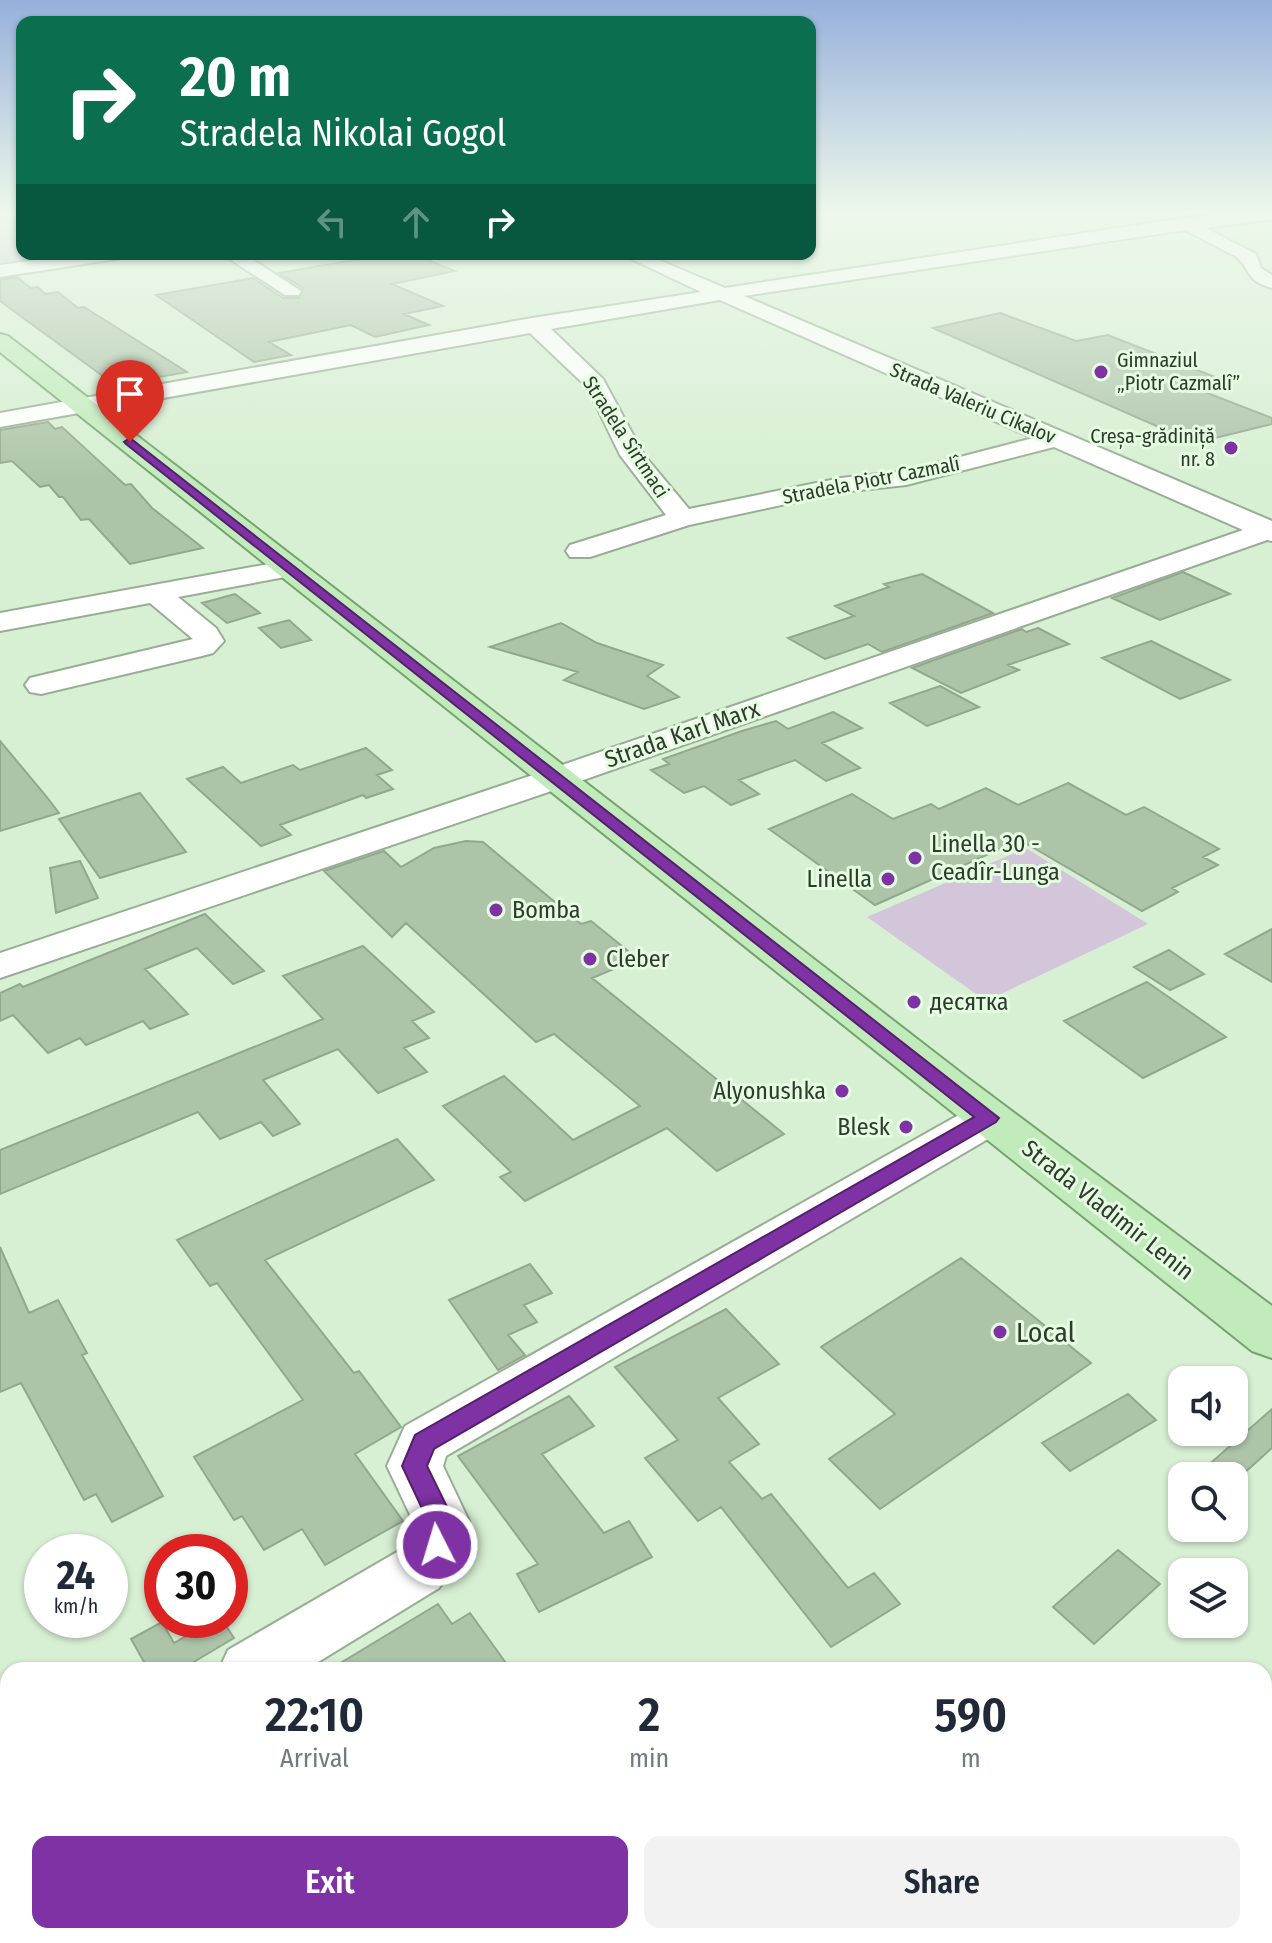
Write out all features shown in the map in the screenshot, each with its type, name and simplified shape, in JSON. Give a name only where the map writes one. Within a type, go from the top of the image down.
[{"type":"main road","name":"Strada Vladimir Lenin","points":[[0,341],[989,1118],[1272,1336]]},
{"type":"street","points":[[0,420],[532,324],[687,301]]},
{"type":"street","name":"Strada Valeriu Cikalov","points":[[738,301],[1270,531]]},
{"type":"street","name":"Stradela Sîrtmaci","points":[[532,324],[563,349],[593,380],[626,444],[658,491],[683,518]]},
{"type":"street","name":"Stradela Piotr Cazmalî","points":[[580,551],[683,518],[841,485],[906,478],[1057,439]]},
{"type":"street","name":"Strada Karl Marx","points":[[0,966],[557,778],[1270,531]]},
{"type":"street","points":[[0,622],[291,568]]},
{"type":"street","points":[[41,685],[202,647],[209,641],[206,634],[154,592]]},
{"type":"street","points":[[263,1662],[418,1570],[437,1545],[441,1521],[415,1466],[424,1442],[989,1118]]},
{"type":"shaded area","points":[[1026,848],[1148,924],[986,1001],[867,917]]},
{"type":"building","points":[[0,301],[69,301],[78,308],[84,307],[187,372],[115,385]]},
{"type":"building","points":[[164,301],[431,301],[443,306],[404,314],[429,325],[375,337],[351,325],[269,342],[291,355],[254,362]]},
{"type":"building","points":[[1000,313],[1076,341],[1108,335],[1215,377],[1184,384],[1272,418],[1272,424],[1195,443],[933,328]]},
{"type":"building","points":[[48,422],[55,429],[62,427],[125,485],[131,484],[152,508],[203,548],[130,564],[89,519],[81,520],[49,485],[40,487],[12,461],[0,463],[0,430]]},
{"type":"building","points":[[1183,572],[1230,594],[1160,620],[1112,598]]},
{"type":"building","points":[[922,574],[993,613],[882,652],[868,644],[825,659],[788,638],[854,616],[835,606],[889,587],[884,584]]},
{"type":"building","points":[[235,594],[260,613],[227,623],[202,603]]},
{"type":"building","points":[[289,620],[311,640],[281,648],[259,628]]},
{"type":"building","points":[[561,623],[597,643],[663,665],[647,676],[679,697],[644,709],[564,680],[578,672],[490,647]]},
{"type":"building","points":[[1038,628],[1069,644],[1008,665],[1019,670],[961,693],[912,668],[1022,629],[1026,632]]},
{"type":"building","points":[[1151,641],[1230,680],[1180,699],[1102,658]]},
{"type":"building","points":[[940,686],[979,707],[927,726],[890,703]]},
{"type":"building","points":[[833,712],[862,728],[822,743],[860,768],[826,781],[795,760],[739,780],[759,794],[731,805],[704,786],[684,793],[651,770],[669,764],[663,759],[742,731],[776,721],[788,729]]},
{"type":"building","points":[[0,741],[46,796],[59,813],[0,831]]},
{"type":"building","points":[[366,748],[392,770],[377,775],[393,789],[366,798],[363,795],[280,825],[291,835],[261,846],[187,779],[223,767],[241,783],[293,765],[300,770]]},
{"type":"building","points":[[1068,783],[1126,815],[1144,807],[1219,849],[1203,857],[1218,865],[1172,888],[1178,892],[1142,911],[1020,840],[875,905],[769,829],[852,794],[893,819],[931,804],[939,809],[986,788],[1018,805]]},
{"type":"building","points":[[140,793],[186,852],[100,878],[59,819]]},
{"type":"building","points":[[466,841],[483,842],[581,924],[591,921],[638,959],[592,978],[784,1134],[717,1171],[667,1128],[525,1201],[500,1177],[511,1172],[443,1106],[504,1076],[573,1140],[640,1106],[554,1034],[536,1042],[406,923],[392,937],[324,871],[384,851],[401,867],[434,848]]},
{"type":"building","points":[[80,861],[98,898],[56,913],[50,868]]},
{"type":"building","points":[[205,914],[264,971],[233,984],[197,948],[145,969],[188,1014],[150,1029],[143,1021],[86,1045],[80,1038],[48,1053],[13,1015],[0,1021],[0,993],[20,984],[23,987]]},
{"type":"building","points":[[1272,929],[1272,982],[1225,954]]},
{"type":"building","points":[[363,946],[434,1012],[412,1021],[429,1038],[404,1048],[427,1072],[378,1093],[338,1049],[263,1080],[300,1124],[273,1136],[261,1122],[220,1139],[198,1112],[0,1194],[0,1150],[323,1019],[283,976]]},
{"type":"building","points":[[1169,950],[1204,974],[1170,990],[1134,967]]},
{"type":"building","points":[[1147,982],[1226,1037],[1143,1078],[1064,1021]]},
{"type":"building","points":[[397,1139],[434,1180],[265,1260],[354,1373],[359,1371],[401,1427],[355,1454],[403,1521],[325,1565],[302,1529],[264,1550],[242,1516],[234,1520],[194,1457],[303,1400],[217,1283],[210,1286],[177,1240]]},
{"type":"building","points":[[0,1247],[29,1313],[58,1300],[87,1353],[82,1355],[163,1496],[112,1522],[96,1494],[84,1500],[21,1383],[0,1392]]},
{"type":"building","points":[[961,1258],[1091,1363],[880,1509],[829,1459],[895,1414],[821,1347]]},
{"type":"building","points":[[530,1264],[552,1293],[524,1305],[537,1322],[508,1335],[525,1355],[498,1370],[449,1300]]},
{"type":"building","points":[[726,1309],[779,1364],[718,1398],[759,1444],[729,1462],[762,1499],[771,1494],[848,1588],[874,1573],[900,1604],[831,1647],[721,1507],[698,1521],[645,1458],[678,1440],[615,1367]]},
{"type":"building","points":[[1128,1394],[1156,1420],[1070,1471],[1042,1443]]},
{"type":"building","points":[[569,1396],[594,1426],[542,1454],[604,1533],[629,1521],[652,1557],[539,1612],[517,1574],[538,1564],[458,1456]]},
{"type":"building","points":[[1272,1409],[1272,1448],[1248,1470],[1248,1462],[1212,1462],[1230,1446],[1248,1446],[1248,1430]]},
{"type":"building","points":[[1118,1550],[1160,1584],[1094,1644],[1053,1607]]},
{"type":"building","points":[[438,1604],[452,1624],[470,1613],[505,1662],[342,1662]]},
{"type":"building","points":[[144,1632],[144,1638],[171,1638],[174,1643],[182,1638],[234,1638],[194,1662],[144,1662],[131,1639]]},
{"type":"place","name":"Gimnaziul „Piotr Cazmalî”","points":[[1101,372]]},
{"type":"place","name":"Creșa-grădiniță nr. 8","points":[[1231,448]]},
{"type":"place","name":"Linella 30 - Ceadîr-Lunga","points":[[915,858]]},
{"type":"place","name":"Linella","points":[[888,879]]},
{"type":"place","name":"Bomba","points":[[496,910]]},
{"type":"place","name":"Cleber","points":[[590,959]]},
{"type":"place","name":"десятка","points":[[914,1002]]},
{"type":"place","name":"Alyonushka","points":[[842,1091]]},
{"type":"place","name":"Blesk","points":[[906,1127]]},
{"type":"place","name":"Local","points":[[1000,1332]]},
{"type":"route","points":[[130,442],[989,1118],[424,1442],[415,1466],[441,1521],[437,1545]]}]
